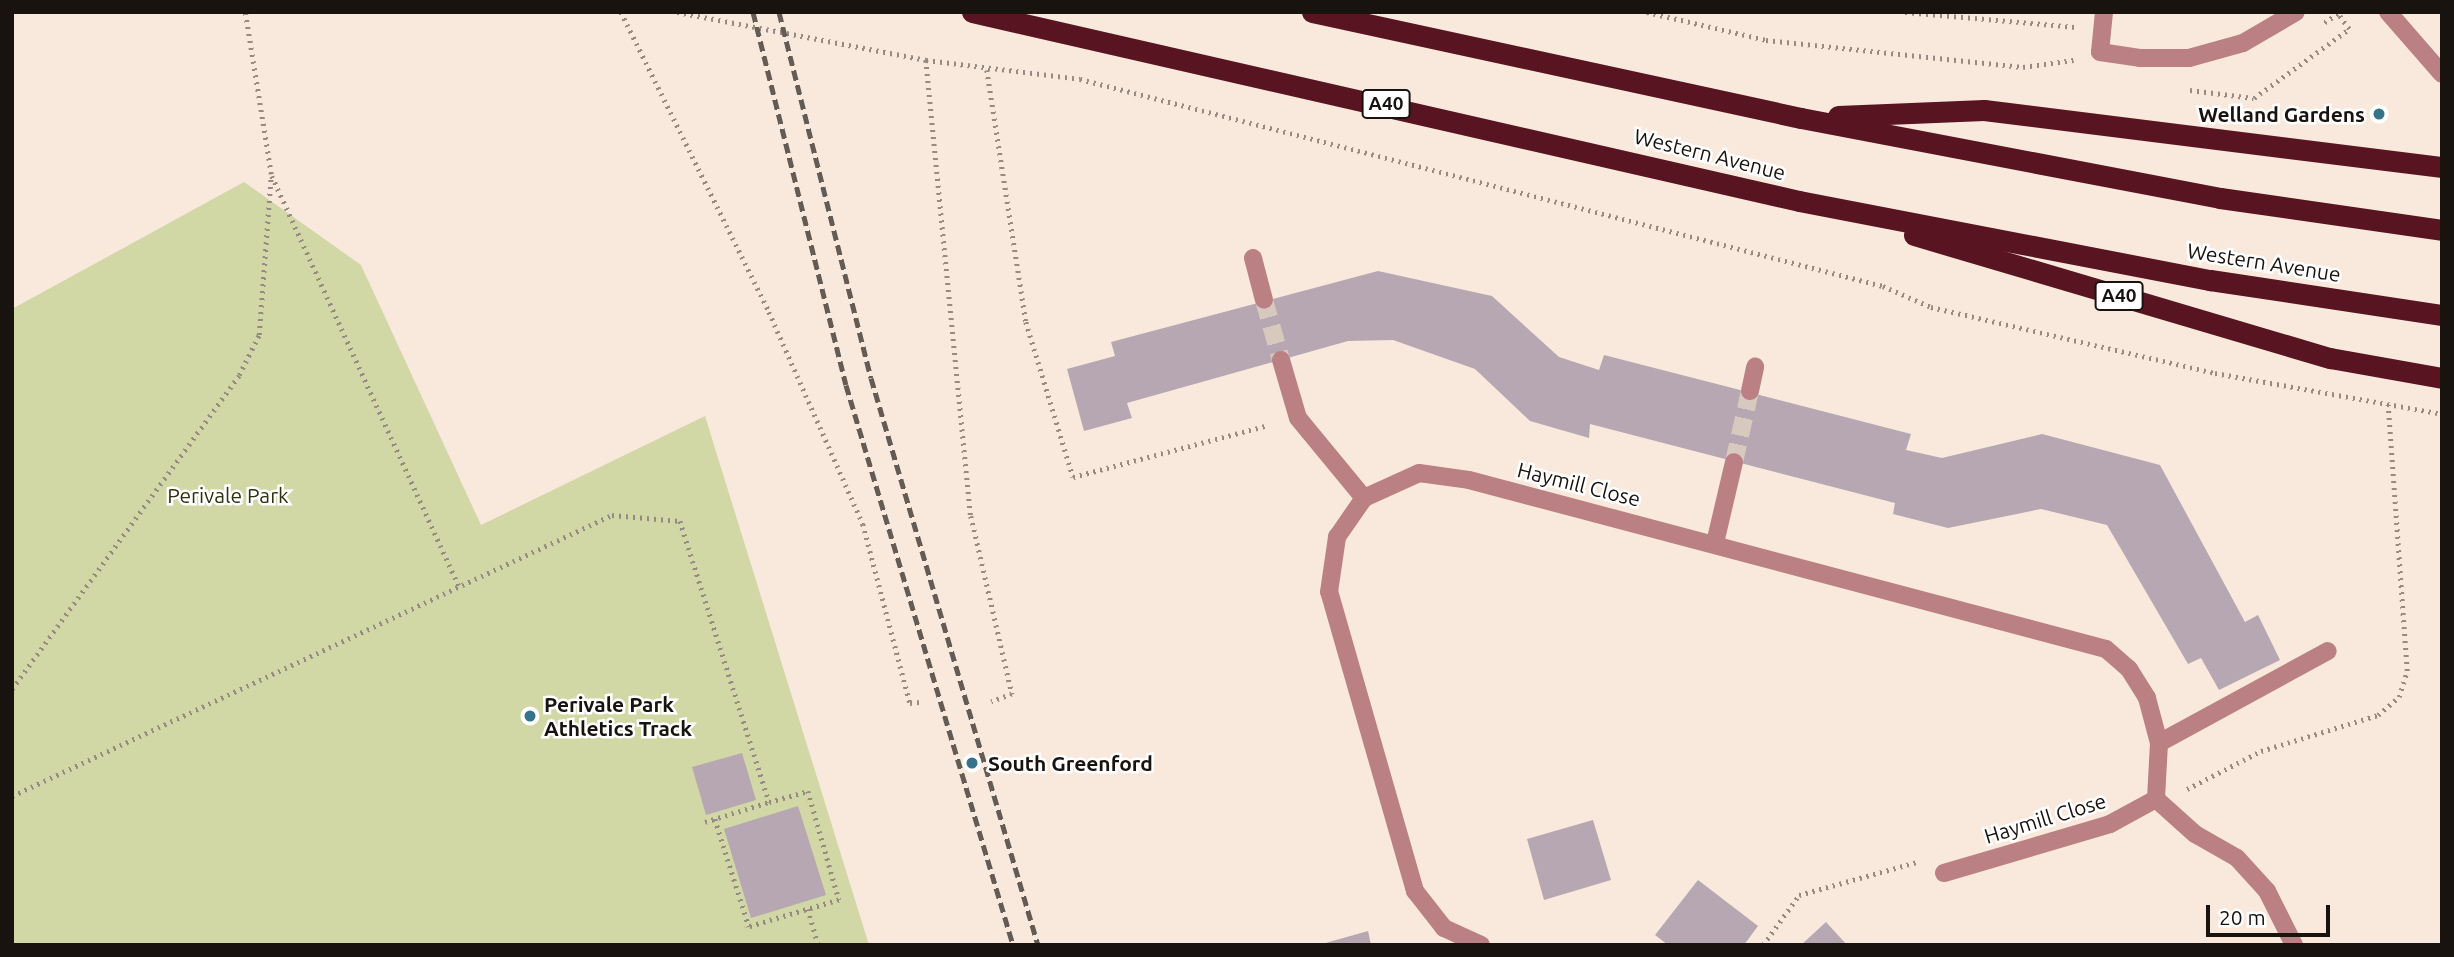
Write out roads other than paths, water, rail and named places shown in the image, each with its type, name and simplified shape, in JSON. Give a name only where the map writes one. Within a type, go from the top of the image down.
[{"type":"highway","name":"Western Avenue","points":[[972,12],[1799,201],[2210,280],[2442,315]]},
{"type":"highway","points":[[1312,12],[1801,118],[2220,198],[2442,230]]},
{"type":"highway","points":[[1801,118],[1984,110],[2442,167]]},
{"type":"highway","name":"A40","points":[[1799,201],[2330,358],[2442,378]]},
{"type":"street","points":[[2104,12],[2100,52],[2189,58],[2243,43],[2296,12]]},
{"type":"street","points":[[2388,12],[2442,75]]},
{"type":"street","points":[[1253,258],[1264,300]]},
{"type":"street","points":[[1281,360],[1298,418],[1364,498],[1337,537],[1329,592],[1415,891],[1444,928],[1480,945]]},
{"type":"street","points":[[1750,391],[1755,367]]},
{"type":"street","points":[[1715,543],[1734,462]]},
{"type":"street","name":"Haymill Close","points":[[1364,498],[1419,473],[1469,480],[1715,543],[2106,649],[2129,668],[2147,698],[2159,743],[2156,799],[2110,824],[1944,873]]},
{"type":"street","points":[[2159,743],[2328,651]]},
{"type":"street","points":[[2156,799],[2244,866],[2267,891],[2294,945]]},
{"type":"tunnel","points":[[1264,300],[1281,360]]},
{"type":"tunnel","points":[[1734,462],[1750,391]]},
{"type":"railway","points":[[753,12],[846,385],[1013,945]]},
{"type":"railway","points":[[779,12],[871,378],[1038,945]]},
{"type":"place","name":"Welland Gardens","points":[[2379,114]]},
{"type":"place","name":"Perivale Park Athletics Track","points":[[530,716]]},
{"type":"place","name":"South Greenford","points":[[972,763]]},
{"type":"park label","name":"Perivale Park","points":[[228,495]]}]
